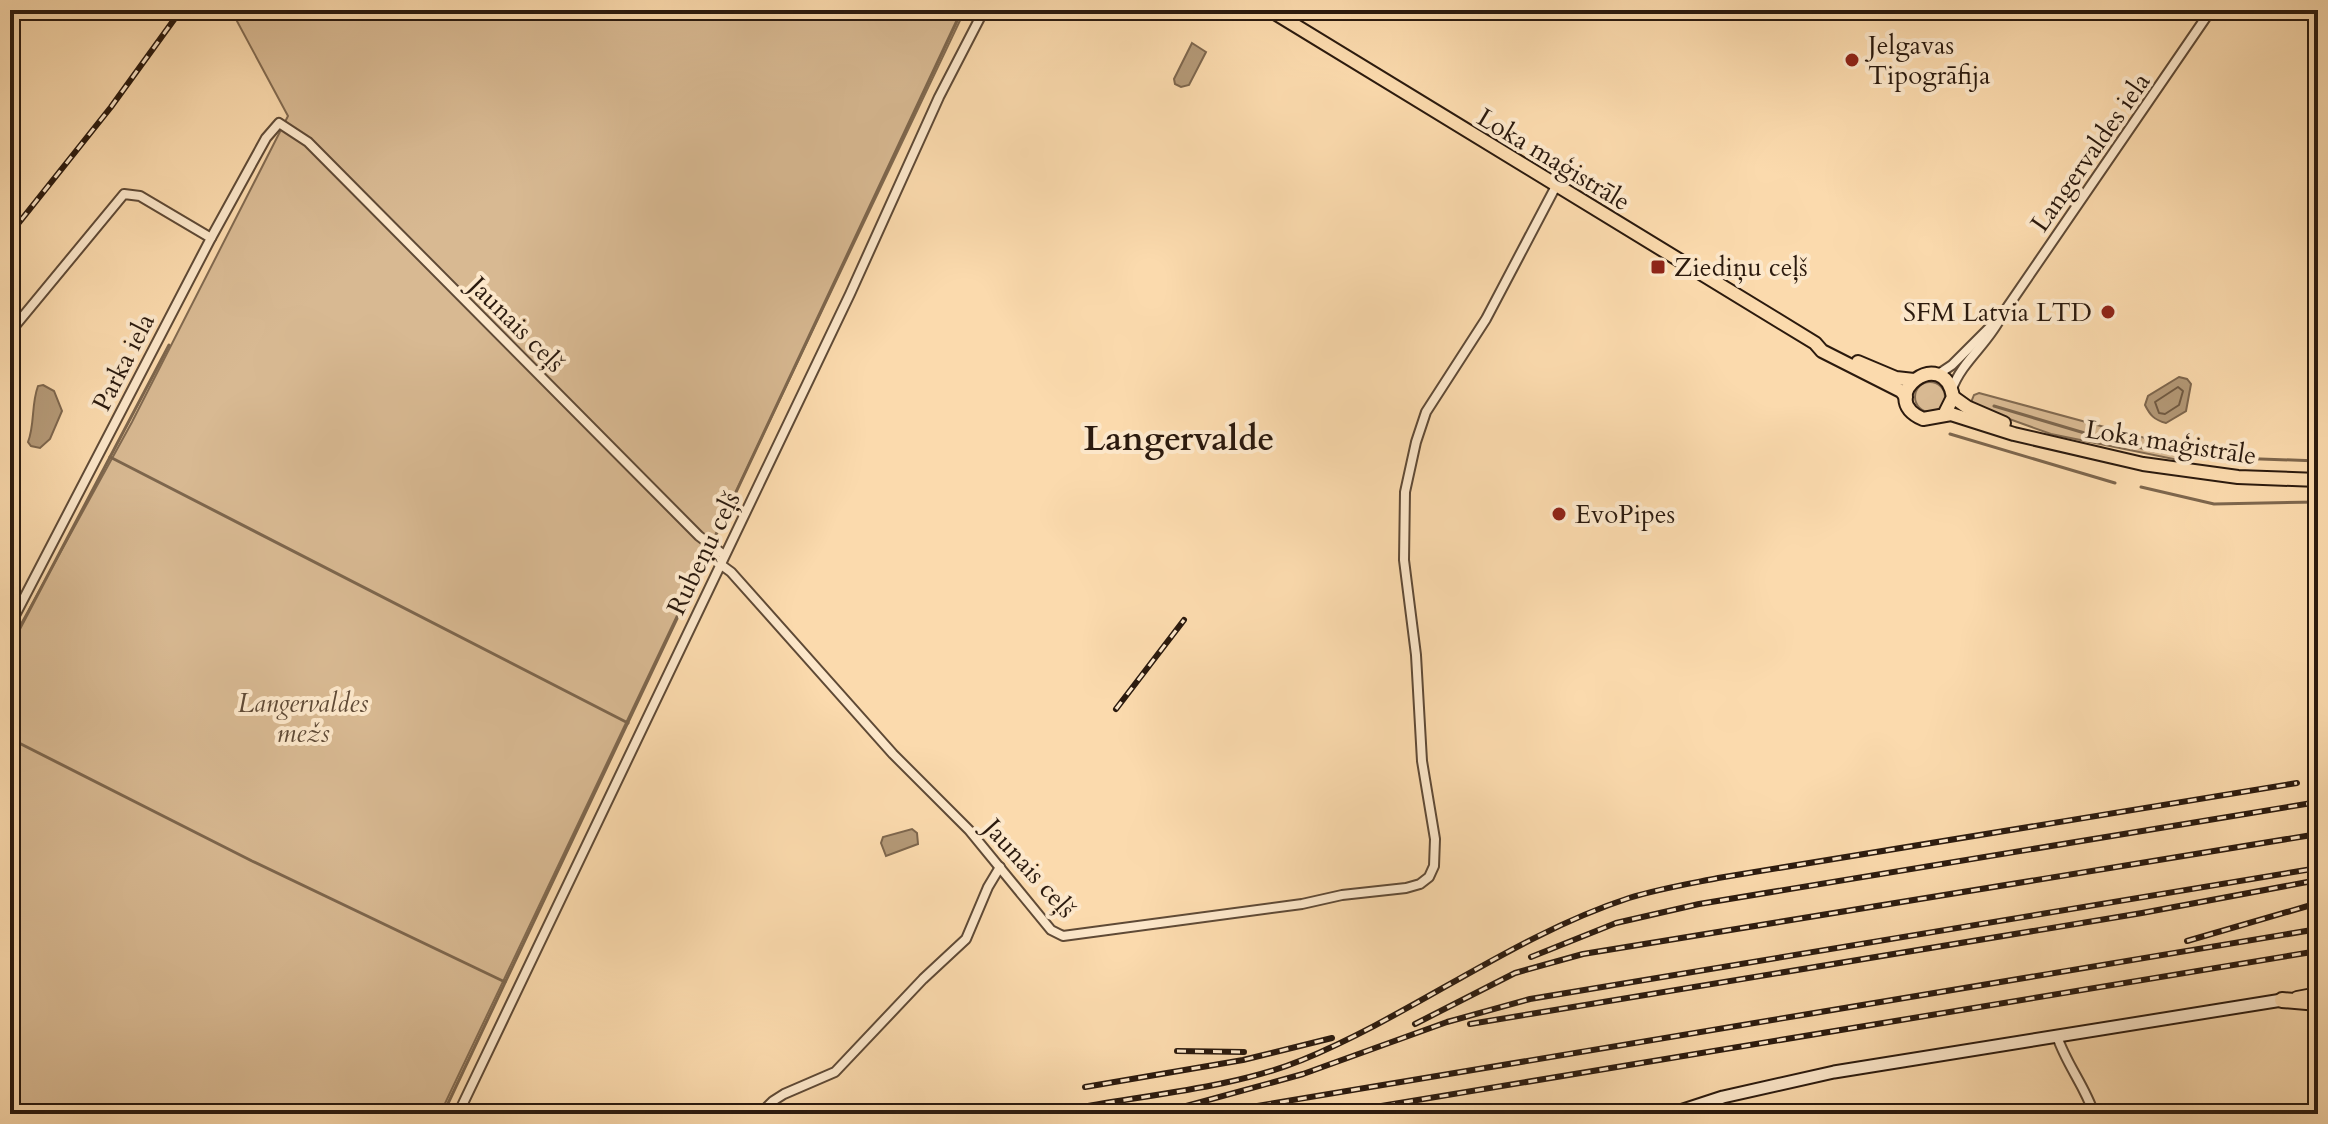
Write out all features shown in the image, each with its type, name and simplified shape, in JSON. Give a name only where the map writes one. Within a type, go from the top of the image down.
[{"type":"highway","points":[[2282,1000],[2318,1003]]},
{"type":"main road","name":"Loka maģistrāle","points":[[1270,10],[1815,343],[1896,378],[1914,380],[1925,374],[1937,375],[1967,407],[2020,433],[2156,467],[2238,477],[2318,480]]},
{"type":"main road","name":"Loka maģistrāle","points":[[1815,343],[1822,351],[1901,391],[1909,408],[1917,416],[1931,420],[1944,415],[1962,417],[2014,434],[2020,433]]},
{"type":"main road","points":[[1906,397],[1914,380]]},
{"type":"main road","points":[[1944,415],[1949,410],[1952,393]]},
{"type":"main road","points":[[1671,1114],[1723,1097],[1834,1072],[2318,994]]},
{"type":"street","name":"Rubeņu ceļš","points":[[458,1114],[850,294],[945,85],[984,10]]},
{"type":"street","name":"Langervaldes iela","points":[[1952,393],[1959,373],[1989,337],[2211,10]]},
{"type":"street","name":"Jaunais ceļš","points":[[279,123],[308,142],[722,559],[893,754],[969,830],[1051,930],[1063,936],[1406,888],[1420,884],[1429,877],[1434,866],[1435,839],[1422,761],[1416,655],[1404,560],[1405,492],[1426,412],[1478,332],[1556,186]]},
{"type":"street","name":"Parka iela","points":[[10,625],[211,238],[266,138],[279,123]]},
{"type":"street","points":[[10,332],[124,194],[140,196],[211,238]]},
{"type":"street","name":"Langervaldes iela","points":[[1937,375],[1952,365],[2002,315]]},
{"type":"street","points":[[10,596],[20,601]]},
{"type":"street","points":[[760,1114],[784,1094],[835,1072],[923,979],[966,939],[1000,867]]},
{"type":"street","points":[[2057,1036],[2064,1057],[2090,1100],[2094,1114]]},
{"type":"green space","name":"Langervaldes mežs","points":[[231,10],[965,10],[440,1114],[10,1114],[10,644],[132,422],[288,116]]},
{"type":"green space","points":[[1930,382],[1936,383],[1944,391],[1944,403],[1936,411],[1930,412],[1924,411],[1916,403],[1915,397],[1916,391],[1924,383]]},
{"type":"green space","points":[[1979,393],[2160,442],[2162,453],[2165,453],[2168,442],[2174,443],[2174,446],[2187,450],[2188,456],[2183,461],[2051,434],[1970,405],[1974,395]]},
{"type":"water","points":[[1192,43],[1206,52],[1189,85],[1181,87],[1175,84],[1174,79]]},
{"type":"water","points":[[2179,377],[2191,384],[2186,411],[2166,423],[2158,420],[2145,405],[2148,396]]},
{"type":"water","points":[[43,385],[54,391],[62,411],[50,439],[40,448],[28,442],[36,393],[38,386]]},
{"type":"water","points":[[912,829],[917,833],[918,844],[886,856],[881,843],[883,837]]},
{"type":"waterway","points":[[714,539],[962,10]]},
{"type":"waterway","points":[[10,647],[169,345]]},
{"type":"waterway","points":[[1994,406],[2154,451]]},
{"type":"waterway","points":[[1950,434],[2115,483]]},
{"type":"waterway","points":[[110,457],[628,723]]},
{"type":"waterway","points":[[2206,457],[2318,461]]},
{"type":"waterway","points":[[2141,487],[2214,504],[2318,502]]},
{"type":"waterway","points":[[443,1114],[706,557]]},
{"type":"waterway","points":[[10,734],[17,742],[252,861],[505,982]]},
{"type":"railway","points":[[10,234],[111,107],[181,10]]},
{"type":"railway","points":[[1116,709],[1184,620]]},
{"type":"railway","points":[[1088,1106],[1225,1083],[1302,1060],[1384,1021],[1545,933],[1586,914],[1640,895],[1718,878],[2297,783]]},
{"type":"railway","points":[[1531,957],[1616,923],[1699,904],[2318,802]]},
{"type":"railway","points":[[1415,1024],[1515,973],[1583,954],[2318,834]]},
{"type":"railway","points":[[1157,1114],[1303,1074],[1447,1022],[1530,999],[2318,868]]},
{"type":"railway","points":[[1470,1024],[2142,913],[2318,880]]},
{"type":"railway","points":[[2187,941],[2318,903]]},
{"type":"railway","points":[[1209,1114],[2318,929]]},
{"type":"railway","points":[[1333,1114],[2318,951]]},
{"type":"railway","points":[[1085,1087],[1243,1060],[1332,1038]]},
{"type":"railway","points":[[1177,1051],[1244,1052]]},
{"type":"place","name":"Jelgavas Tipogrāfija","points":[[1852,60]]},
{"type":"place","name":"Ziediņu ceļš","points":[[1658,267]]},
{"type":"place","name":"SFM Latvia LTD","points":[[2108,312]]},
{"type":"place","name":"EvoPipes","points":[[1559,514]]},
{"type":"district","name":"Langervalde","points":[[1179,438]]}]
